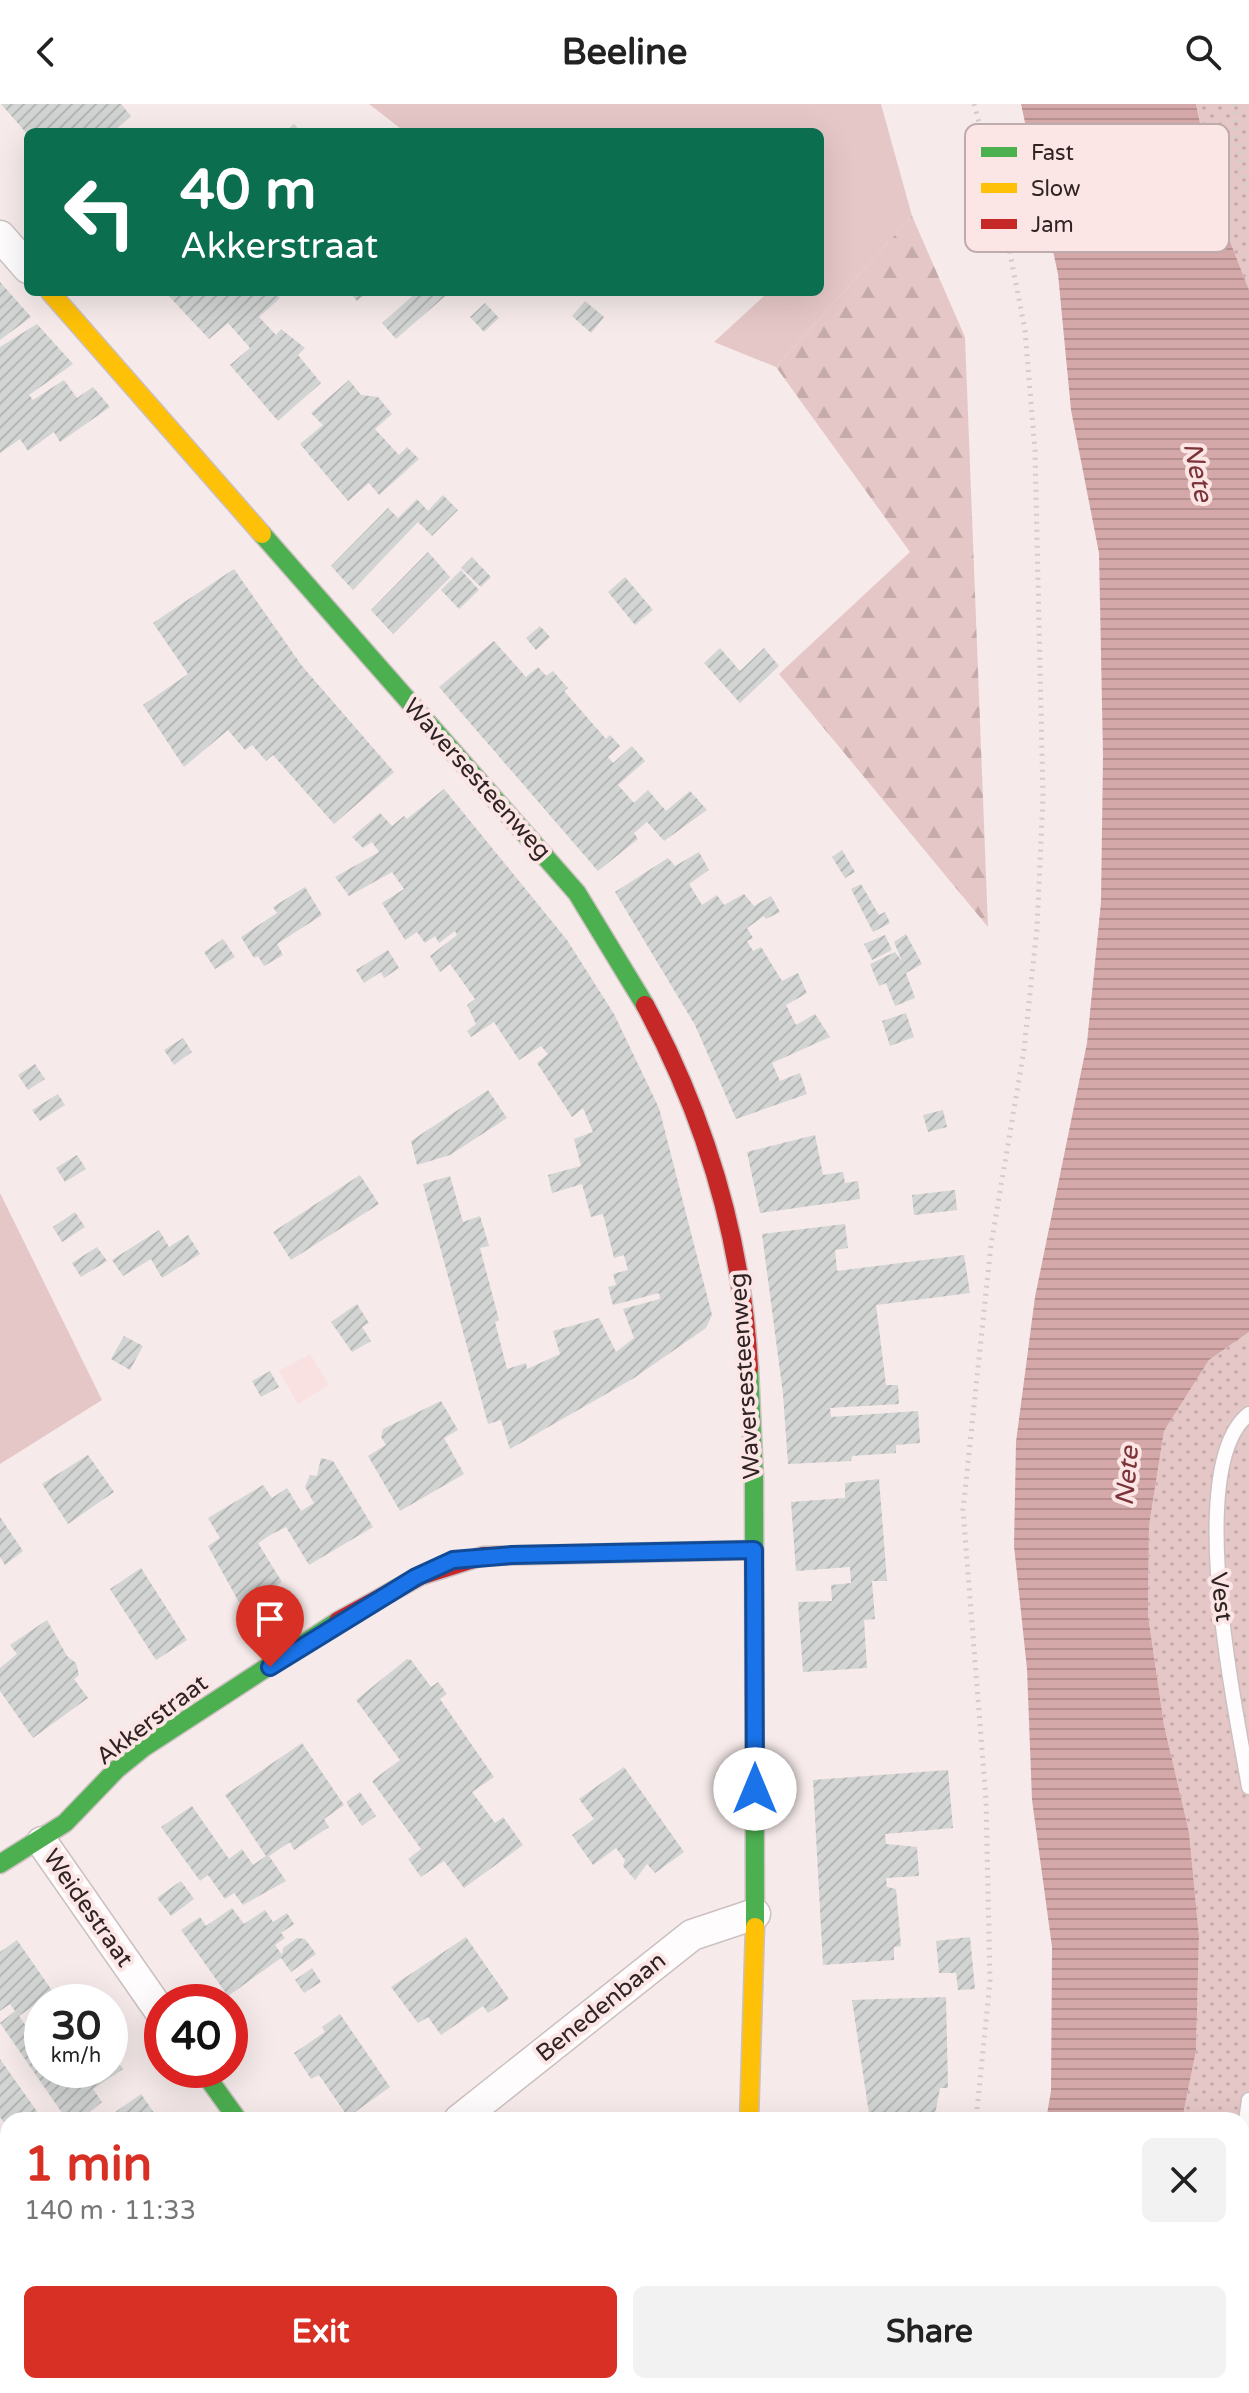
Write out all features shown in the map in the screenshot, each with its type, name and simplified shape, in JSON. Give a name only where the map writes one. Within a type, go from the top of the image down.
[{"type":"street","points":[[0,236],[24,263]]},
{"type":"street","name":"Waversesteenweg","points":[[54,296],[577,893],[638,988],[683,1077],[715,1167],[743,1290],[754,1550],[755,2024],[750,2112]]},
{"type":"street","name":"Akkerstraat","points":[[0,1864],[42,1842],[87,1805],[118,1769],[179,1725],[327,1630],[416,1577],[453,1560],[498,1555],[754,1550]]},
{"type":"street","name":"Weidestraat","points":[[42,1842],[144,1988]]},
{"type":"street","name":"Benedenbaan","points":[[469,2112],[692,1935],[755,1914]]},
{"type":"street","points":[[215,2088],[232,2112]]},
{"type":"lane","name":"Vest","points":[[1249,1414],[1242,1419],[1222,1459],[1215,1550],[1249,1787]]},
{"type":"path","points":[[974,104],[979,124]]},
{"type":"path","points":[[1234,104],[1240,167],[1249,192]]},
{"type":"path","points":[[977,2112],[990,1981],[987,1815],[963,1510],[991,1245],[1024,1050],[1037,928],[1043,797],[1035,451],[1025,330],[1010,252]]},
{"type":"shaded area","points":[[310,1354],[329,1385],[298,1404],[279,1371]]},
{"type":"green space","points":[[369,104],[881,104],[912,216],[776,367],[714,342],[764,296],[824,296],[824,128],[400,128]]},
{"type":"green space","points":[[1196,104],[1249,104],[1249,290],[1229,239],[1229,124],[1200,124]]},
{"type":"green space","points":[[912,216],[965,337],[988,927],[779,674],[910,552],[776,367]]},
{"type":"green space","points":[[0,1193],[102,1400],[0,1464]]},
{"type":"green space","points":[[1249,1332],[1249,2112],[1184,2112],[1196,2051],[1199,1936],[1189,1832],[1164,1725],[1148,1615],[1149,1526],[1164,1431],[1209,1360]]},
{"type":"water","points":[[1021,104],[1196,104],[1200,124],[1025,124]]},
{"type":"water","name":"Nete","points":[[1229,239],[1249,290],[1249,1332],[1209,1360],[1164,1431],[1149,1526],[1148,1615],[1164,1725],[1189,1832],[1199,1936],[1196,2051],[1184,2112],[1047,2112],[1051,2091],[1052,1947],[1032,1800],[1027,1669],[1014,1546],[1016,1442],[1035,1297],[1087,1043],[1101,902],[1103,756],[1099,553],[1071,410],[1053,252],[1229,252]]},
{"type":"building","points":[[1,104],[121,104],[131,116],[118,128],[24,128],[24,130]]},
{"type":"building","points":[[0,282],[31,317],[0,340]]},
{"type":"building","points":[[169,296],[278,296],[280,298],[259,317],[276,335],[281,329],[305,348],[298,355],[321,383],[278,421],[230,365],[250,348],[228,323],[209,339]]},
{"type":"building","points":[[412,296],[445,296],[396,339],[382,323]]},
{"type":"building","points":[[585,301],[604,317],[591,333],[572,316]]},
{"type":"building","points":[[485,303],[499,318],[484,332],[470,317]]},
{"type":"building","points":[[37,324],[73,364],[29,395],[33,400],[64,380],[77,398],[93,387],[110,407],[60,442],[54,432],[28,451],[20,439],[0,453],[0,347]]},
{"type":"building","points":[[349,380],[361,395],[378,397],[392,414],[375,429],[399,455],[407,447],[419,459],[379,495],[369,483],[348,501],[300,444],[323,425],[311,413]]},
{"type":"building","points":[[443,495],[458,510],[432,536],[418,522],[353,590],[331,566],[388,508],[398,518],[417,499],[428,511]]},
{"type":"building","points":[[428,552],[450,577],[393,634],[371,610]]},
{"type":"building","points":[[472,557],[491,577],[481,587],[461,568]]},
{"type":"building","points":[[234,569],[302,666],[394,772],[334,824],[273,755],[266,761],[252,745],[245,750],[228,730],[184,767],[143,705],[188,674],[153,623]]},
{"type":"building","points":[[461,570],[479,590],[459,609],[441,590]]},
{"type":"building","points":[[625,577],[653,610],[635,625],[608,592]]},
{"type":"building","points":[[540,626],[550,637],[536,650],[526,638]]},
{"type":"building","points":[[494,641],[526,677],[538,667],[546,676],[553,671],[568,688],[564,691],[606,739],[610,735],[620,746],[608,757],[613,763],[632,746],[645,761],[618,785],[634,803],[648,790],[666,811],[690,791],[707,810],[664,841],[647,822],[634,833],[638,839],[598,871],[439,687]]},
{"type":"building","points":[[720,648],[740,671],[764,648],[779,666],[740,703],[704,663]]},
{"type":"building","points":[[444,789],[567,940],[614,1014],[659,1108],[712,1315],[706,1328],[634,1378],[510,1449],[501,1420],[488,1424],[423,1184],[450,1176],[463,1222],[480,1216],[489,1246],[480,1248],[499,1320],[495,1322],[507,1369],[526,1363],[527,1369],[560,1354],[553,1331],[599,1318],[616,1352],[634,1338],[623,1309],[660,1299],[659,1293],[613,1305],[608,1287],[616,1285],[613,1274],[628,1270],[624,1255],[614,1258],[603,1214],[591,1217],[582,1184],[552,1193],[548,1175],[581,1166],[574,1139],[593,1132],[583,1108],[572,1117],[537,1063],[548,1054],[541,1046],[519,1060],[494,1022],[471,1037],[467,1031],[476,1024],[467,1005],[475,999],[450,964],[440,972],[430,956],[457,935],[455,931],[439,943],[435,936],[425,943],[417,932],[405,940],[382,903],[404,889],[392,872],[349,896],[335,877],[379,852],[372,842],[363,848],[352,837],[380,813],[392,826],[404,816],[407,819]]},
{"type":"building","points":[[842,850],[855,872],[845,878],[832,857]]},
{"type":"building","points":[[699,852],[709,870],[689,884],[702,905],[717,895],[724,905],[744,894],[754,906],[771,896],[780,912],[766,919],[764,916],[747,928],[753,938],[747,941],[753,951],[761,947],[782,981],[798,973],[807,993],[786,1005],[796,1025],[815,1014],[830,1037],[772,1063],[780,1081],[800,1073],[807,1094],[736,1119],[695,1025],[615,892],[668,858],[675,866]]},
{"type":"building","points":[[861,884],[879,915],[885,912],[890,923],[873,932],[851,889]]},
{"type":"building","points":[[305,887],[322,915],[277,944],[283,955],[264,966],[258,956],[254,958],[241,937],[277,913],[273,907]]},
{"type":"building","points":[[906,934],[922,964],[906,973],[915,998],[895,1006],[886,983],[879,986],[870,964],[895,952],[902,961],[894,942]]},
{"type":"building","points":[[885,935],[892,950],[872,960],[864,944]]},
{"type":"building","points":[[223,939],[235,957],[215,969],[204,952]]},
{"type":"building","points":[[388,950],[399,968],[384,978],[381,972],[364,983],[356,970]]},
{"type":"building","points":[[906,1013],[914,1037],[890,1046],[882,1021]]},
{"type":"building","points":[[183,1038],[192,1052],[174,1065],[164,1050]]},
{"type":"building","points":[[35,1064],[45,1079],[28,1090],[18,1075]]},
{"type":"building","points":[[488,1090],[507,1118],[450,1155],[417,1165],[411,1141]]},
{"type":"building","points":[[58,1094],[65,1105],[40,1121],[32,1110]]},
{"type":"building","points":[[943,1110],[947,1127],[928,1132],[923,1115]]},
{"type":"building","points":[[815,1135],[823,1175],[843,1172],[845,1183],[858,1181],[860,1199],[760,1213],[747,1152]]},
{"type":"building","points":[[77,1155],[86,1169],[65,1182],[56,1168]]},
{"type":"building","points":[[360,1175],[379,1204],[291,1260],[273,1232]]},
{"type":"building","points":[[955,1190],[957,1210],[914,1215],[912,1195]]},
{"type":"building","points":[[75,1212],[85,1227],[62,1242],[53,1227]]},
{"type":"building","points":[[845,1224],[848,1248],[835,1250],[837,1271],[964,1255],[970,1293],[876,1305],[886,1385],[898,1385],[899,1404],[830,1408],[831,1417],[918,1411],[920,1443],[896,1445],[896,1453],[852,1456],[851,1461],[788,1464],[783,1394],[762,1234]]},
{"type":"building","points":[[159,1230],[169,1247],[188,1235],[200,1254],[162,1278],[151,1259],[123,1276],[112,1260]]},
{"type":"building","points":[[97,1247],[107,1261],[81,1277],[72,1263]]},
{"type":"building","points":[[357,1304],[369,1323],[362,1327],[371,1341],[352,1352],[331,1322]]},
{"type":"building","points":[[124,1336],[143,1346],[130,1370],[111,1359]]},
{"type":"building","points":[[270,1371],[279,1387],[261,1397],[252,1381]]},
{"type":"building","points":[[441,1401],[458,1430],[444,1438],[464,1474],[400,1511],[368,1456],[386,1445],[381,1437],[383,1429]]},
{"type":"building","points":[[88,1455],[114,1492],[68,1524],[42,1484]]},
{"type":"building","points":[[321,1458],[333,1461],[373,1527],[309,1565],[286,1527],[272,1534],[258,1543],[282,1582],[241,1606],[208,1546],[220,1538],[208,1518],[263,1485],[272,1498],[287,1488],[301,1511],[314,1503],[305,1487],[310,1475],[317,1476]]},
{"type":"building","points":[[879,1479],[887,1581],[872,1581],[875,1619],[864,1620],[867,1668],[803,1672],[798,1602],[832,1601],[831,1585],[851,1583],[850,1567],[796,1571],[791,1502],[845,1498],[845,1483]]},
{"type":"building","points":[[0,1517],[23,1551],[5,1565],[0,1557]]},
{"type":"building","points":[[141,1568],[187,1640],[156,1660],[110,1589]]},
{"type":"building","points":[[47,1620],[67,1656],[76,1663],[79,1675],[74,1679],[88,1698],[33,1738],[0,1691],[0,1668],[17,1654],[10,1645]]},
{"type":"building","points":[[407,1659],[431,1687],[438,1682],[447,1694],[440,1699],[494,1777],[472,1792],[495,1823],[503,1817],[523,1845],[464,1888],[444,1861],[421,1877],[408,1859],[421,1849],[372,1781],[400,1760],[356,1700]]},
{"type":"building","points":[[302,1743],[344,1805],[324,1819],[329,1827],[294,1850],[290,1842],[269,1856],[286,1881],[243,1905],[234,1893],[225,1899],[208,1875],[200,1881],[161,1827],[192,1806],[229,1859],[242,1849],[253,1865],[266,1856],[225,1795]]},
{"type":"building","points":[[624,1767],[684,1852],[655,1873],[647,1864],[635,1880],[623,1866],[625,1860],[616,1848],[593,1865],[572,1835],[594,1819],[579,1799]]},
{"type":"building","points":[[948,1770],[953,1828],[885,1834],[886,1844],[917,1847],[919,1876],[886,1878],[887,1887],[896,1889],[901,1946],[894,1947],[894,1960],[823,1965],[813,1780]]},
{"type":"building","points":[[360,1792],[376,1816],[362,1826],[346,1802]]},
{"type":"building","points":[[181,1881],[194,1899],[171,1916],[157,1898]]},
{"type":"building","points":[[232,1908],[244,1924],[265,1910],[273,1922],[287,1913],[294,1924],[281,1933],[285,1938],[275,1945],[282,1955],[283,1948],[297,1938],[305,1939],[316,1954],[291,1972],[281,1958],[245,1984],[219,1984],[181,1930],[200,1917],[206,1926]]},
{"type":"building","points":[[466,1937],[509,1999],[488,2013],[483,2006],[441,2035],[428,2017],[418,2023],[391,1987]]},
{"type":"building","points":[[970,1937],[975,1989],[958,1990],[956,1973],[939,1973],[936,1941]]},
{"type":"building","points":[[17,1940],[47,1984],[24,1984],[24,2012],[19,2016],[24,2023],[24,2058],[0,2023],[15,2011],[10,2004],[0,2011],[0,1952]]},
{"type":"building","points":[[312,1968],[321,1982],[304,1993],[295,1980]]},
{"type":"building","points":[[946,1997],[948,2088],[940,2088],[936,2112],[869,2112],[852,2000]]},
{"type":"building","points":[[340,2014],[390,2087],[355,2112],[345,2112],[319,2075],[311,2079],[294,2053],[325,2032],[322,2027]]},
{"type":"building","points":[[0,2059],[37,2112],[0,2112]]},
{"type":"building","points":[[45,2088],[94,2088],[102,2102],[90,2112],[61,2112]]},
{"type":"building","points":[[141,2094],[153,2112],[115,2112]]},
{"type":"traffic: fast","points":[[262,534],[577,893],[645,1005]]},
{"type":"traffic: fast","points":[[749,1368],[754,1478],[755,1927]]},
{"type":"traffic: fast","points":[[0,1864],[65,1823],[117,1769],[143,1748],[338,1621]]},
{"type":"traffic: fast","points":[[215,2088],[232,2112]]},
{"type":"traffic: slow","points":[[54,296],[262,534]]},
{"type":"traffic: slow","points":[[749,2112],[755,1927]]},
{"type":"traffic: jam","points":[[645,1005],[686,1092],[717,1180],[738,1272],[749,1368]]},
{"type":"traffic: jam","points":[[338,1621],[420,1576],[483,1556],[754,1550]]},
{"type":"route","points":[[270,1667],[416,1577],[453,1560],[597,1552],[754,1550],[755,1789]]}]
